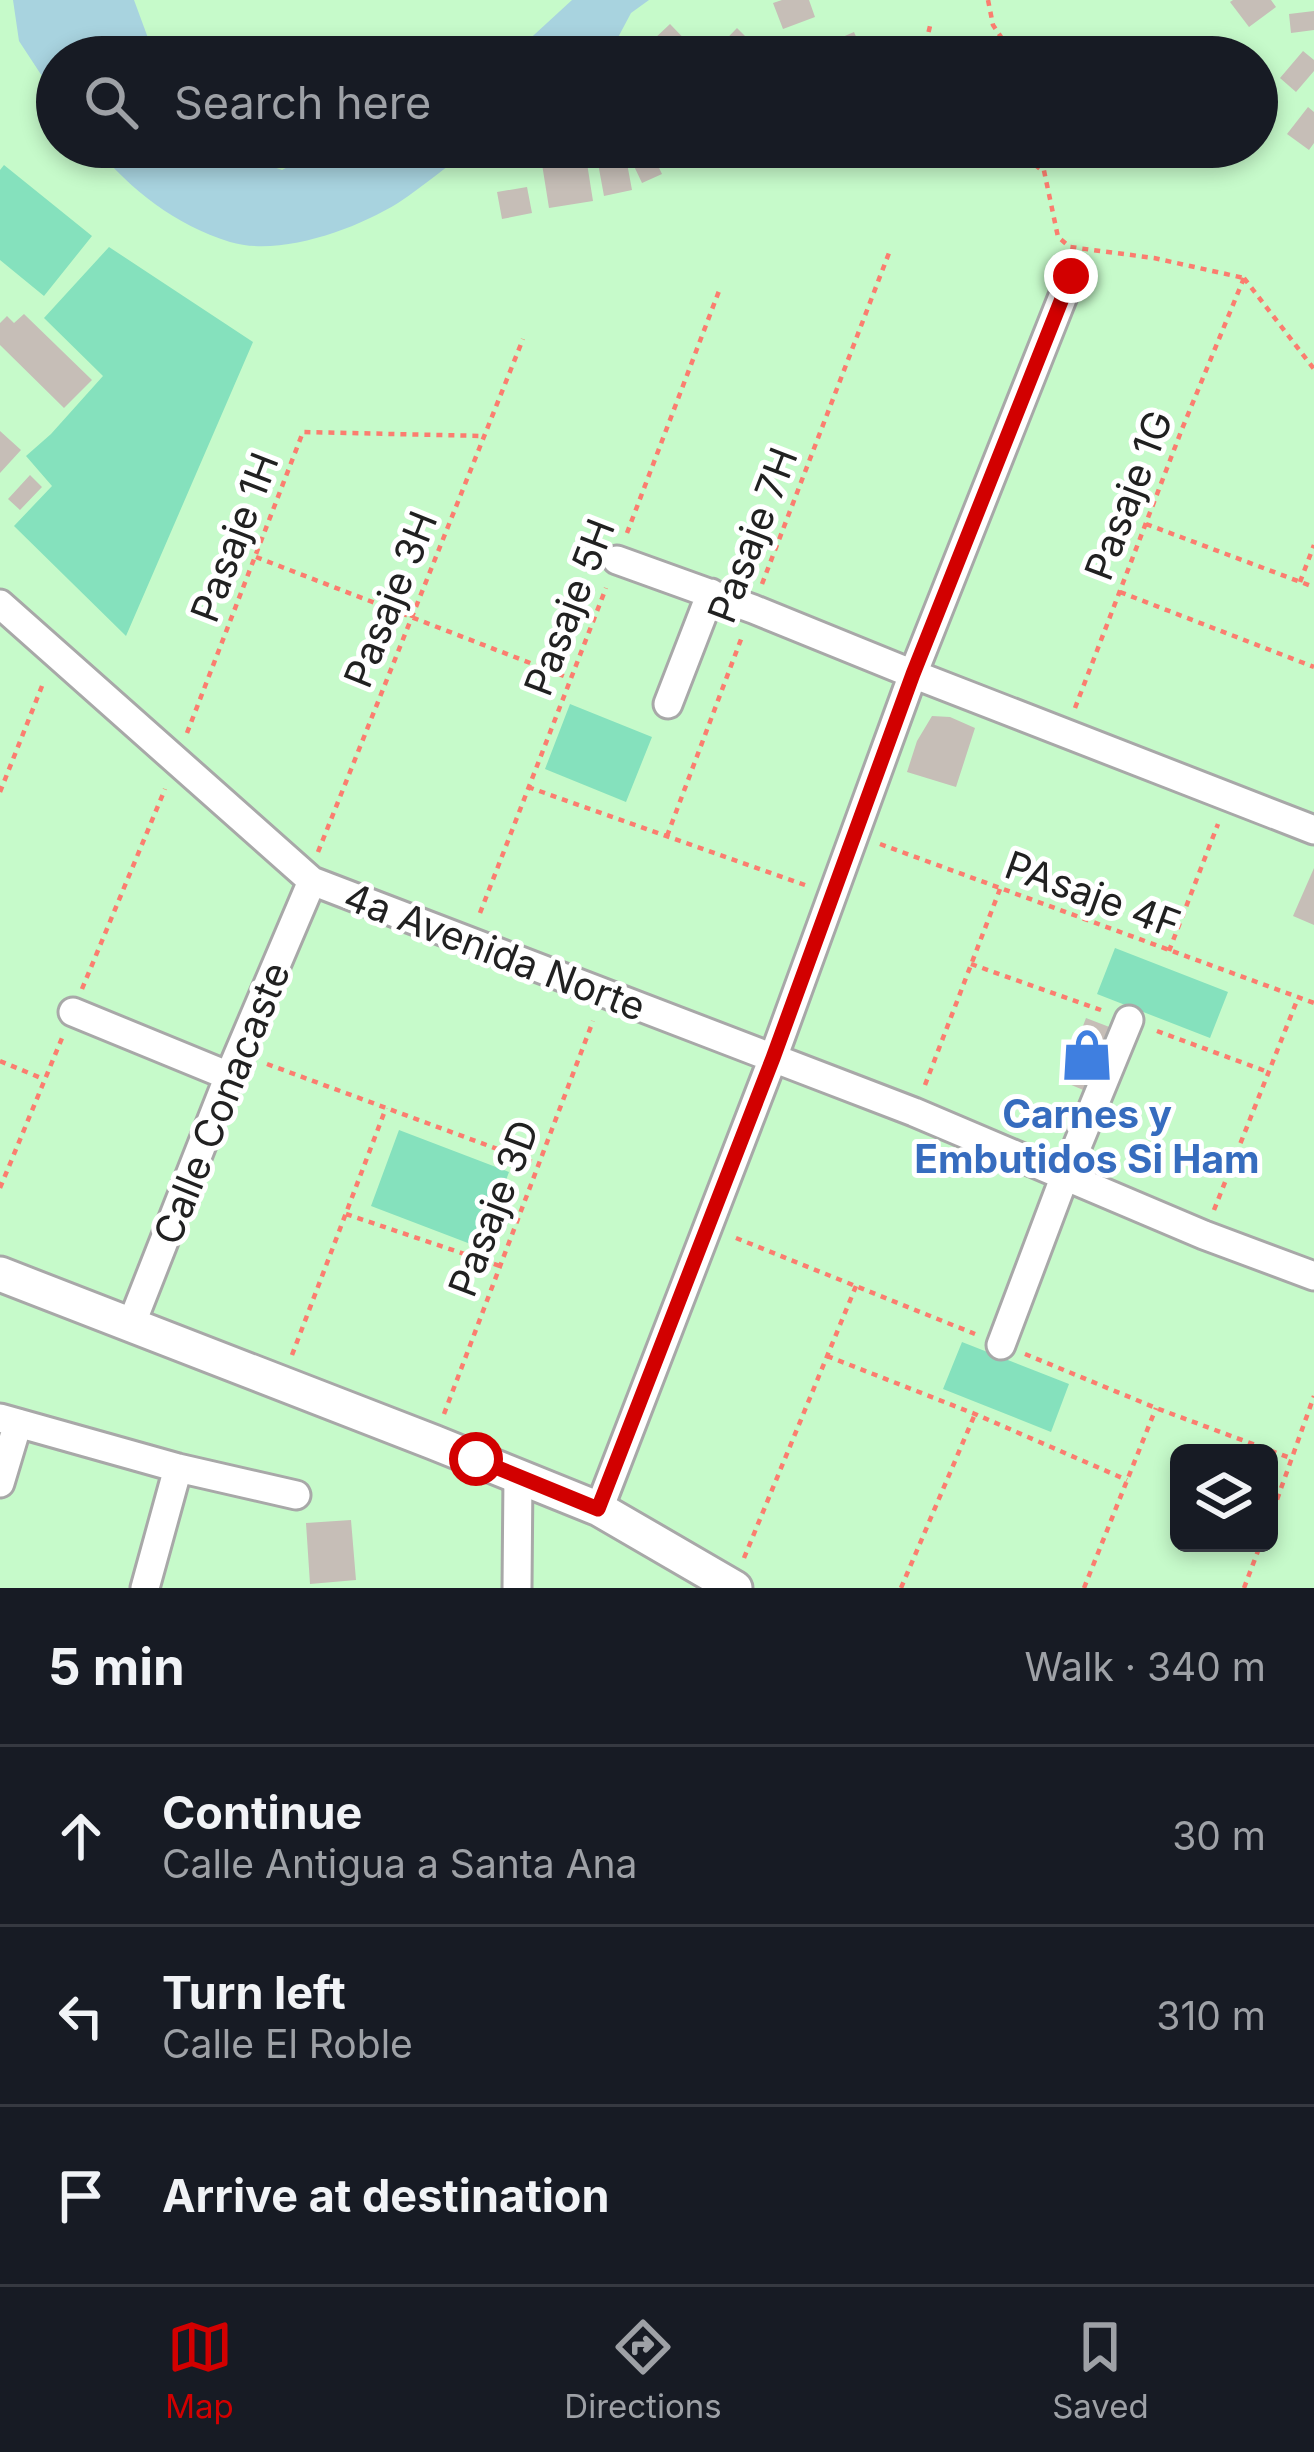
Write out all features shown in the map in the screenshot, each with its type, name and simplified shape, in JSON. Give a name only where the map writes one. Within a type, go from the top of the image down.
[{"type":"street","points":[[598,1509],[773,1058],[913,674],[1071,276]]},
{"type":"street","points":[[617,560],[753,608],[1314,830]]},
{"type":"street","points":[[668,704],[711,593]]},
{"type":"street","name":"4a Avenida Norte","points":[[0,604],[310,880],[914,1112],[1064,1178],[1314,1276]]},
{"type":"street","name":"Calle Conacaste","points":[[131,1325],[310,880]]},
{"type":"street","points":[[73,1012],[234,1065]]},
{"type":"street","points":[[1001,1345],[1129,1020]]},
{"type":"street","points":[[0,1274],[598,1509],[734,1587]]},
{"type":"street","points":[[0,1484],[9,1420],[178,1468],[296,1495]]},
{"type":"street","points":[[145,1588],[178,1468]]},
{"type":"street","points":[[517,1588],[518,1475]]},
{"type":"path","points":[[988,0],[1000,36]]},
{"type":"path","points":[[928,36],[930,26]]},
{"type":"path","points":[[1039,168],[1044,172]]},
{"type":"path","points":[[1043,168],[1058,237],[1070,247],[1154,258],[1244,278],[1314,369]]},
{"type":"path","name":"Pasaje 7H","points":[[667,836],[889,253]]},
{"type":"path","name":"Pasaje 1G","points":[[1066,733],[1244,278]]},
{"type":"path","name":"Pasaje 5H","points":[[469,942],[718,291]]},
{"type":"path","name":"Pasaje 3H","points":[[310,880],[523,339]]},
{"type":"path","name":"Pasaje 1H","points":[[0,1188],[176,763],[303,432],[484,436]]},
{"type":"path","points":[[1146,524],[1314,587]]},
{"type":"path","points":[[1300,582],[1314,545]]},
{"type":"path","points":[[256,556],[571,679]]},
{"type":"path","points":[[1120,592],[1314,667]]},
{"type":"path","points":[[0,792],[54,654]]},
{"type":"path","points":[[528,787],[833,895]]},
{"type":"path","points":[[1169,951],[1228,796]]},
{"type":"path","name":"PAsaje 4F","points":[[855,834],[1314,1003]]},
{"type":"path","points":[[914,1112],[1000,889]]},
{"type":"path","name":"Pasaje 3D","points":[[433,1442],[604,993]]},
{"type":"path","points":[[1204,1235],[1298,998]]},
{"type":"path","points":[[0,1060],[40,1078]]},
{"type":"path","points":[[234,1065],[386,1108],[538,1165]]},
{"type":"path","points":[[280,1383],[386,1108]]},
{"type":"path","points":[[346,1214],[500,1266]]},
{"type":"path","points":[[734,1587],[856,1286]]},
{"type":"path","points":[[827,1356],[1127,1480]]},
{"type":"path","points":[[1278,1497],[1314,1396]]},
{"type":"path","points":[[1084,1588],[1156,1408]]},
{"type":"path","points":[[902,1588],[975,1414]]},
{"type":"path","points":[[1244,1588],[1258,1552]]},
{"type":"green space","points":[[0,0],[1314,0],[1314,1588],[0,1588]]},
{"type":"green space","points":[[4,165],[92,236],[44,296],[0,260],[0,170]]},
{"type":"green space","points":[[109,247],[253,342],[126,636],[14,526],[52,486],[26,456],[103,376],[44,318]]},
{"type":"green space","points":[[570,704],[652,737],[626,802],[545,769]]},
{"type":"green space","points":[[1115,948],[1228,992],[1210,1038],[1097,994]]},
{"type":"green space","points":[[399,1130],[509,1172],[481,1248],[371,1206]]},
{"type":"green space","points":[[962,1342],[1069,1384],[1051,1432],[943,1389]]},
{"type":"water","points":[[13,0],[134,0],[147,36],[36,36],[36,67],[19,41]]},
{"type":"water","points":[[572,0],[649,0],[631,13],[619,36],[533,36]]},
{"type":"water","points":[[115,168],[445,168],[381,213],[317,238],[271,246],[250,246],[210,235],[173,216]]},
{"type":"building","points":[[809,0],[815,17],[783,29],[773,3]]},
{"type":"building","points":[[1271,0],[1276,7],[1249,27],[1230,2]]},
{"type":"building","points":[[1314,11],[1314,30],[1291,33],[1289,14]]},
{"type":"building","points":[[670,24],[682,36],[657,36]]},
{"type":"building","points":[[1303,51],[1314,60],[1314,71],[1296,92],[1280,78]]},
{"type":"building","points":[[1308,107],[1314,112],[1314,143],[1309,150],[1287,134]]},
{"type":"building","points":[[543,168],[588,168],[593,201],[549,208]]},
{"type":"building","points":[[599,168],[628,168],[632,190],[604,196]]},
{"type":"building","points":[[635,168],[659,168],[662,174],[642,183]]},
{"type":"building","points":[[527,187],[532,213],[502,219],[497,192]]},
{"type":"building","points":[[24,314],[92,380],[64,408],[0,345],[0,323],[7,316],[14,323]]},
{"type":"building","points":[[0,431],[21,450],[0,473]]},
{"type":"building","points":[[30,475],[42,487],[20,510],[8,499]]},
{"type":"building","points":[[932,716],[950,717],[975,728],[956,787],[907,772]]},
{"type":"building","points":[[1314,868],[1314,925],[1293,916]]},
{"type":"building","name":"Carnes y Embutidos Si Ham","points":[[1086,1018],[1112,1028],[1088,1092],[1062,1081]]},
{"type":"building","points":[[351,1520],[356,1580],[310,1584],[306,1523]]},
{"type":"place","name":"Carnes y Embutidos Si Ham","points":[[1087,1055]]},
{"type":"route","points":[[476,1459],[598,1509],[773,1058],[913,674],[1071,276]]}]
